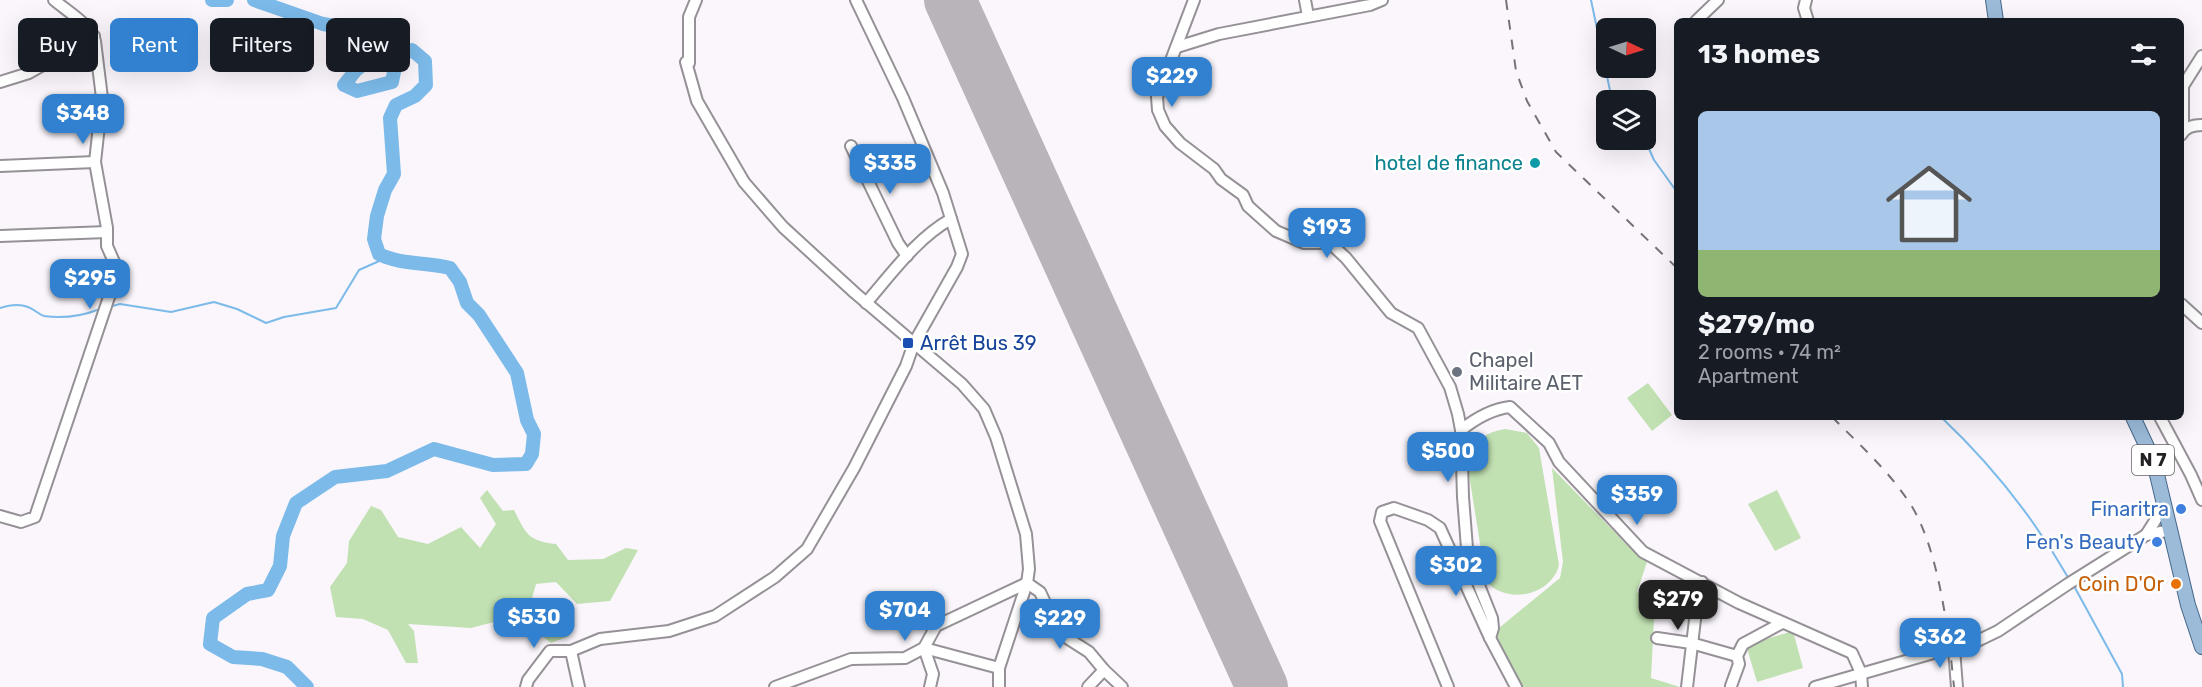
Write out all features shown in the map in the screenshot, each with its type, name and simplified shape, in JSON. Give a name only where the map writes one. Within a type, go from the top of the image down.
[{"type":"main road","points":[[1993,0],[1996,18]]},
{"type":"main road","name":"N 7","points":[[2134,420],[2154,462],[2188,605],[2202,647]]},
{"type":"street","points":[[54,0],[74,18]]},
{"type":"street","points":[[696,0],[689,17],[689,63],[686,62],[697,101],[744,182],[783,227],[866,303],[962,384],[984,409],[996,437],[1026,534],[1029,569],[1027,583],[999,668],[999,687]]},
{"type":"street","points":[[526,687],[528,680],[550,651],[572,651],[600,639],[669,632],[715,616],[775,577],[807,549],[854,468],[906,366],[914,343],[957,267],[962,254],[943,193],[903,98],[856,0]]},
{"type":"street","points":[[1194,0],[1157,97],[1158,110],[1165,126],[1180,143],[1243,195],[1248,206],[1276,231],[1304,243],[1332,245],[1346,258],[1391,313],[1418,328],[1450,387],[1461,430],[1467,548],[1469,560],[1492,618],[1493,628],[1490,639]]},
{"type":"street","points":[[1305,0],[1308,16]]},
{"type":"street","points":[[1177,47],[1218,34],[1370,5],[1382,0]]},
{"type":"street","points":[[1699,18],[1718,0]]},
{"type":"street","points":[[1806,0],[1804,8],[1807,18]]},
{"type":"street","points":[[2184,83],[2202,57]]},
{"type":"street","points":[[0,516],[21,522],[35,518],[109,297],[118,279],[118,271],[107,246],[107,232],[95,162],[102,98],[98,67]]},
{"type":"street","points":[[0,82],[31,72]]},
{"type":"street","points":[[2184,132],[2193,125],[2202,125]]},
{"type":"street","points":[[851,146],[898,243],[907,256]]},
{"type":"street","points":[[0,166],[95,162]]},
{"type":"street","points":[[866,303],[907,256],[938,226],[951,219]]},
{"type":"street","points":[[0,237],[107,232]]},
{"type":"street","points":[[2184,307],[2202,323]]},
{"type":"street","points":[[1461,430],[1471,422],[1498,409],[1510,407],[1549,444],[1559,462],[1643,552],[1782,623],[1852,653],[1861,673],[1862,687]]},
{"type":"street","points":[[2162,420],[2202,500]]},
{"type":"street","points":[[2146,536],[2165,505]]},
{"type":"street","points":[[1448,687],[1380,521],[1382,512],[1394,508],[1428,520],[1440,528],[1490,639],[1516,687]]},
{"type":"street","points":[[1815,687],[1971,644],[1998,631],[2146,536],[2171,530]]},
{"type":"street","points":[[1687,687],[1698,594],[1702,582]]},
{"type":"street","points":[[775,687],[851,659],[905,658],[924,648],[936,626],[1027,583]]},
{"type":"street","points":[[1027,583],[1040,592],[1056,626],[1064,636],[1089,652],[1122,687]]},
{"type":"street","points":[[1731,686],[1739,664],[1737,656],[1743,644],[1782,623]]},
{"type":"street","points":[[1657,638],[1691,643],[1737,656]]},
{"type":"street","points":[[924,648],[999,668]]},
{"type":"street","points":[[924,648],[933,675],[930,687]]},
{"type":"street","points":[[1954,649],[1957,687]]},
{"type":"street","points":[[572,651],[579,687]]},
{"type":"street","points":[[1088,687],[1104,670]]},
{"type":"green space","points":[[1648,383],[1672,415],[1652,431],[1627,398]]},
{"type":"green space","points":[[1505,429],[1527,433],[1539,448],[1559,565],[1547,584],[1527,594],[1505,593],[1486,581],[1467,462],[1472,449],[1480,439],[1485,435]]},
{"type":"green space","points":[[1552,468],[1634,552],[1647,562],[1637,592],[1655,600],[1651,678],[1680,687],[1519,687],[1495,644],[1499,628],[1560,578],[1563,562]]},
{"type":"green space","points":[[487,490],[503,511],[514,510],[529,535],[539,541],[556,544],[568,560],[603,559],[626,548],[638,550],[610,601],[577,604],[556,582],[536,584],[530,605],[544,618],[565,610],[569,636],[551,643],[522,621],[498,621],[471,628],[408,624],[414,631],[418,663],[406,663],[388,630],[363,619],[336,617],[330,587],[347,563],[349,541],[371,506],[381,510],[398,537],[428,544],[461,527],[480,548],[496,524],[480,498]]},
{"type":"green space","points":[[1777,490],[1801,538],[1775,551],[1748,504]]},
{"type":"green space","points":[[1793,631],[1803,668],[1757,682],[1746,645]]},
{"type":"waterway","points":[[212,0],[227,0]]},
{"type":"waterway","points":[[254,0],[323,24],[352,29],[368,42],[367,61],[344,85],[357,91],[392,82],[397,57],[412,50],[425,61],[426,85],[415,96],[396,105],[390,118],[394,174],[385,190],[377,216],[374,239],[379,254],[387,258],[450,268],[460,282],[467,303],[479,315],[517,373],[527,420],[534,434],[532,454],[526,464],[493,465],[434,449],[387,471],[335,477],[296,503],[283,536],[280,566],[268,590],[247,594],[213,618],[210,644],[233,657],[262,659],[287,667],[307,687]]},
{"type":"waterway","points":[[1591,0],[1610,90]]},
{"type":"waterway","points":[[1650,150],[1674,188]]},
{"type":"waterway","points":[[109,307],[120,304],[171,312],[214,302],[237,309],[266,323],[284,317],[336,308],[359,270],[386,258]]},
{"type":"waterway","points":[[0,308],[21,305],[44,316],[59,317],[80,315],[100,309]]},
{"type":"waterway","points":[[1944,420],[1995,473],[2042,535],[2069,579]]},
{"type":"waterway","points":[[2074,586],[2122,674],[2123,687]]},
{"type":"runway","points":[[950,0],[1262,687]]},
{"type":"railway","points":[[1506,0],[1516,71],[1527,101],[1556,152],[1674,265]]},
{"type":"railway","points":[[1835,420],[1893,481],[1911,505],[1921,524],[1936,569],[1941,593],[1954,687]]},
{"type":"place","name":"hotel de finance","points":[[1535,163]]},
{"type":"place","name":"Arrêt Bus 39","points":[[908,343]]},
{"type":"place","name":"Chapel Militaire AET","points":[[1457,372]]},
{"type":"place","name":"Finaritra","points":[[2181,509]]},
{"type":"place","name":"Fen's Beauty","points":[[2157,542]]},
{"type":"place","name":"Coin D'Or","points":[[2176,584]]}]
